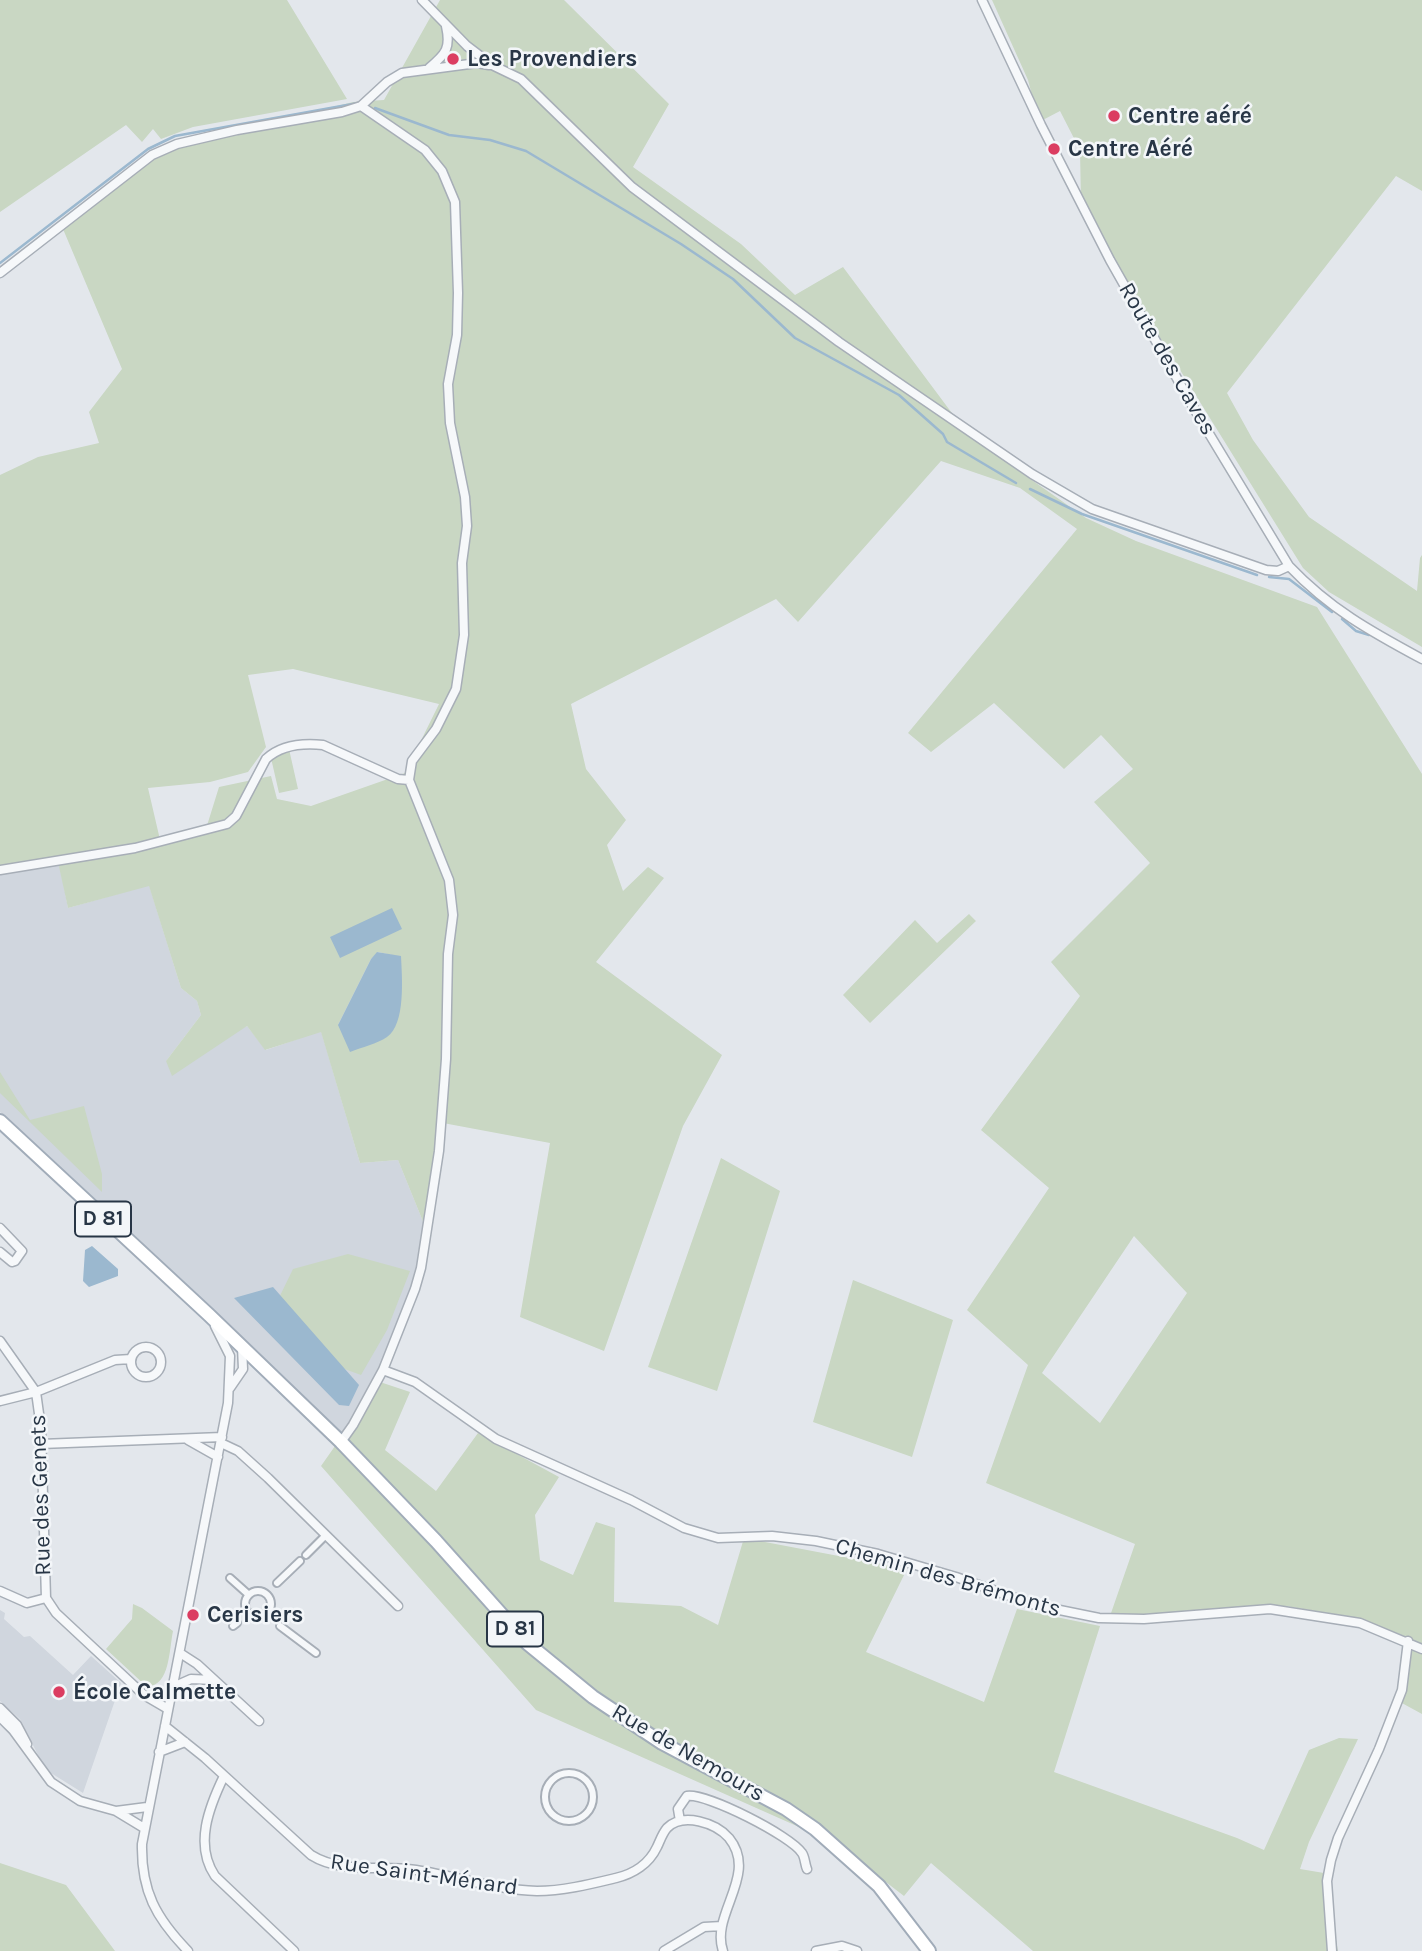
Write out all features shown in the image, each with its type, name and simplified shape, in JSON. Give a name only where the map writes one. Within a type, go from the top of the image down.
[{"type":"main road","name":"D 81","points":[[0,1121],[209,1315]]},
{"type":"main road","name":"Rue de Nemours","points":[[209,1315],[341,1443],[436,1541],[527,1643],[593,1697],[662,1744],[786,1809],[815,1829],[879,1886],[929,1951]]},
{"type":"street","points":[[422,0],[467,46],[492,65],[521,79],[632,187],[839,342],[1032,474],[1092,509],[1266,570],[1278,571],[1289,566]]},
{"type":"street","name":"Route des Caves","points":[[982,0],[1037,118],[1110,260],[1196,412],[1289,566],[1308,586],[1360,626],[1422,659]]},
{"type":"street","points":[[429,68],[444,55],[449,40],[445,23]]},
{"type":"street","points":[[0,274],[152,155],[177,144],[362,106],[387,82],[402,73],[429,68],[492,65]]},
{"type":"street","points":[[341,1443],[354,1425],[383,1370],[415,1289],[429,1216],[441,1125],[446,1059],[448,954],[453,915],[449,880],[409,780],[412,761],[436,729],[456,689],[464,635],[462,563],[467,526],[466,507],[450,423],[448,384],[457,335],[455,202],[442,172],[425,150],[362,106]]},
{"type":"street","points":[[0,870],[135,848],[227,824],[236,816],[266,759],[272,753],[288,747],[323,745],[398,779],[409,780]]},
{"type":"street","points":[[0,1228],[23,1251],[12,1262],[0,1252]]},
{"type":"street","points":[[188,1951],[166,1929],[151,1900],[142,1862],[144,1828],[222,1440],[230,1388],[230,1356],[209,1315]]},
{"type":"street","points":[[0,1341],[36,1392]]},
{"type":"street","points":[[230,1356],[242,1347]]},
{"type":"street","points":[[230,1388],[243,1369],[242,1347]]},
{"type":"street","points":[[0,1401],[36,1392],[115,1360],[131,1359]]},
{"type":"street","points":[[243,1369],[252,1366],[264,1368]]},
{"type":"street","name":"Chemin des Brémonts","points":[[383,1370],[415,1382],[496,1439],[631,1500],[684,1528],[718,1538],[772,1536],[816,1541],[956,1577],[1035,1605],[1099,1618],[1144,1619],[1270,1609],[1360,1623],[1422,1649]]},
{"type":"street","name":"Rue des Genets","points":[[36,1392],[41,1444],[46,1598]]},
{"type":"street","points":[[185,1439],[218,1457]]},
{"type":"street","points":[[41,1444],[222,1440],[238,1451],[398,1606]]},
{"type":"street","points":[[306,1555],[326,1535]]},
{"type":"street","points":[[277,1583],[300,1561]]},
{"type":"street","points":[[230,1578],[249,1595]]},
{"type":"street","points":[[0,1591],[27,1603],[46,1598],[56,1613],[144,1695],[169,1709]]},
{"type":"street","points":[[260,1591],[269,1591],[271,1606],[267,1614],[240,1620],[249,1595],[260,1591]]},
{"type":"street","points":[[267,1614],[274,1620]]},
{"type":"street","points":[[280,1626],[316,1653]]},
{"type":"street","points":[[1332,1951],[1327,1881],[1331,1860],[1402,1690],[1408,1641]]},
{"type":"street","points":[[180,1653],[197,1664],[259,1721]]},
{"type":"street","points":[[173,1687],[191,1679],[213,1680]]},
{"type":"street","points":[[0,1708],[18,1725],[32,1757]]},
{"type":"street","points":[[0,1717],[13,1730],[43,1773],[61,1790],[94,1807],[116,1811],[148,1807]]},
{"type":"street","name":"Rue Saint-Ménard","points":[[165,1726],[320,1861],[340,1866],[412,1869],[519,1889],[555,1890],[619,1878],[648,1861],[667,1828],[680,1821],[680,1803],[687,1796],[699,1796],[755,1821],[782,1837],[802,1853],[807,1869]]},
{"type":"street","points":[[159,1752],[185,1742]]},
{"type":"street","points":[[575,1773],[587,1781],[593,1795],[593,1803],[590,1810],[578,1819],[561,1820],[548,1810],[545,1793],[553,1779],[560,1774],[575,1773]]},
{"type":"street","points":[[224,1776],[210,1807],[205,1837],[204,1851],[209,1867],[215,1876],[294,1951]]},
{"type":"street","points":[[116,1811],[144,1828]]},
{"type":"street","points":[[680,1821],[697,1821],[719,1829],[734,1847],[739,1875],[722,1926],[723,1951]]},
{"type":"street","points":[[664,1951],[704,1927],[722,1926]]},
{"type":"street","points":[[816,1951],[842,1946],[857,1951]]},
{"type":"shaded area","points":[[59,862],[68,908],[149,885],[181,988],[197,1001],[201,1015],[166,1061],[247,1026],[266,1050],[321,1031],[360,1163],[398,1160],[426,1229],[413,1301],[380,1382],[342,1436],[0,1112],[0,872]]},
{"type":"shaded area","name":"École Calmette","points":[[0,1610],[5,1613],[4,1619],[24,1637],[30,1636],[73,1675],[91,1656],[121,1683],[83,1793],[51,1773],[40,1759],[20,1719],[0,1701]]},
{"type":"green space","points":[[0,0],[287,0],[347,99],[193,127],[161,139],[153,129],[142,142],[126,125],[0,212]]},
{"type":"green space","points":[[440,0],[564,0],[669,104],[633,167],[741,244],[795,295],[843,267],[969,436],[1086,518],[1136,541],[1317,607],[1422,774],[1422,1714],[1400,1702],[1413,1639],[1350,1617],[1286,1606],[1110,1616],[1135,1544],[986,1483],[1028,1365],[967,1310],[1049,1188],[981,1130],[1080,996],[1051,962],[1150,863],[1094,802],[1133,769],[1101,735],[1064,769],[994,703],[931,752],[908,733],[1077,529],[1020,488],[941,461],[798,622],[776,599],[571,704],[586,769],[626,820],[607,845],[623,891],[648,867],[664,878],[596,962],[722,1055],[683,1126],[604,1351],[520,1317],[550,1143],[443,1123],[426,1229],[398,1160],[360,1163],[321,1032],[265,1050],[247,1026],[172,1076],[166,1061],[201,1015],[197,1001],[181,988],[149,886],[68,908],[58,862],[0,872],[0,475],[38,457],[99,443],[89,412],[122,369],[63,229],[164,149],[353,102],[384,100]],"holes":[[[293,669],[439,704],[405,773],[311,806],[277,799],[271,776],[219,787],[205,832],[161,844],[148,788],[210,782],[248,772],[266,747],[248,675]],[[378,952],[401,957],[338,1025],[371,959]],[[1134,1236],[1187,1293],[1100,1423],[1042,1373]]]},
{"type":"green space","points":[[992,0],[1422,0],[1422,191],[1396,176],[1227,393],[1253,440],[1309,517],[1417,591],[1422,555],[1422,647],[1329,592],[1303,568],[1136,299],[1081,203],[1080,150],[1060,111],[1039,122],[1028,80]]},
{"type":"green space","points":[[289,749],[298,789],[279,793],[271,758]]},
{"type":"green space","points":[[969,914],[976,921],[870,1023],[843,995],[915,920],[937,943]]},
{"type":"green space","points":[[0,1072],[30,1120],[84,1106],[102,1174],[102,1192],[0,1093]]},
{"type":"green space","points":[[721,1158],[780,1191],[717,1391],[648,1367]]},
{"type":"green space","points":[[348,1254],[410,1271],[387,1330],[361,1375],[328,1363],[275,1306],[293,1269]]},
{"type":"green space","points":[[853,1280],[953,1320],[912,1457],[813,1422]]},
{"type":"green space","points":[[380,1382],[410,1392],[385,1450],[436,1491],[478,1433],[559,1477],[535,1515],[540,1560],[573,1575],[596,1522],[615,1528],[614,1602],[681,1606],[718,1625],[744,1538],[907,1569],[866,1652],[984,1702],[1017,1609],[1100,1626],[1054,1772],[1264,1850],[1309,1750],[1339,1738],[1358,1739],[1309,1842],[1300,1869],[1324,1873],[1338,1951],[1033,1951],[931,1863],[904,1896],[835,1843],[536,1710],[321,1466]]},
{"type":"green space","points":[[133,1604],[173,1631],[167,1666],[160,1681],[154,1685],[146,1686],[106,1649],[132,1619]]},
{"type":"green space","points":[[0,1863],[66,1885],[115,1951],[0,1951]]},
{"type":"water","points":[[392,908],[402,929],[340,958],[330,937]]},
{"type":"water","points":[[377,952],[401,956],[400,1011],[393,1031],[387,1037],[350,1052],[338,1025]]},
{"type":"water","points":[[92,1246],[118,1269],[118,1276],[89,1287],[83,1281],[85,1250]]},
{"type":"water","points":[[273,1287],[359,1385],[349,1406],[339,1405],[234,1298]]},
{"type":"waterway","points":[[0,263],[148,149],[175,136],[358,103]]},
{"type":"waterway","points":[[375,108],[449,135],[490,140],[526,151],[681,244],[733,279],[795,338],[899,395],[943,434],[947,442],[1016,483]]},
{"type":"waterway","points":[[1030,489],[1082,514],[1257,575]]},
{"type":"waterway","points":[[1269,577],[1289,579],[1332,612]]},
{"type":"waterway","points":[[1342,619],[1356,631],[1369,635]]},
{"type":"place","name":"Les Provendiers","points":[[453,59]]},
{"type":"place","name":"Centre aéré","points":[[1114,116]]},
{"type":"place","name":"Centre Aéré","points":[[1054,149]]},
{"type":"place","name":"Cerisiers","points":[[193,1615]]},
{"type":"place","name":"École Calmette","points":[[59,1692]]}]
